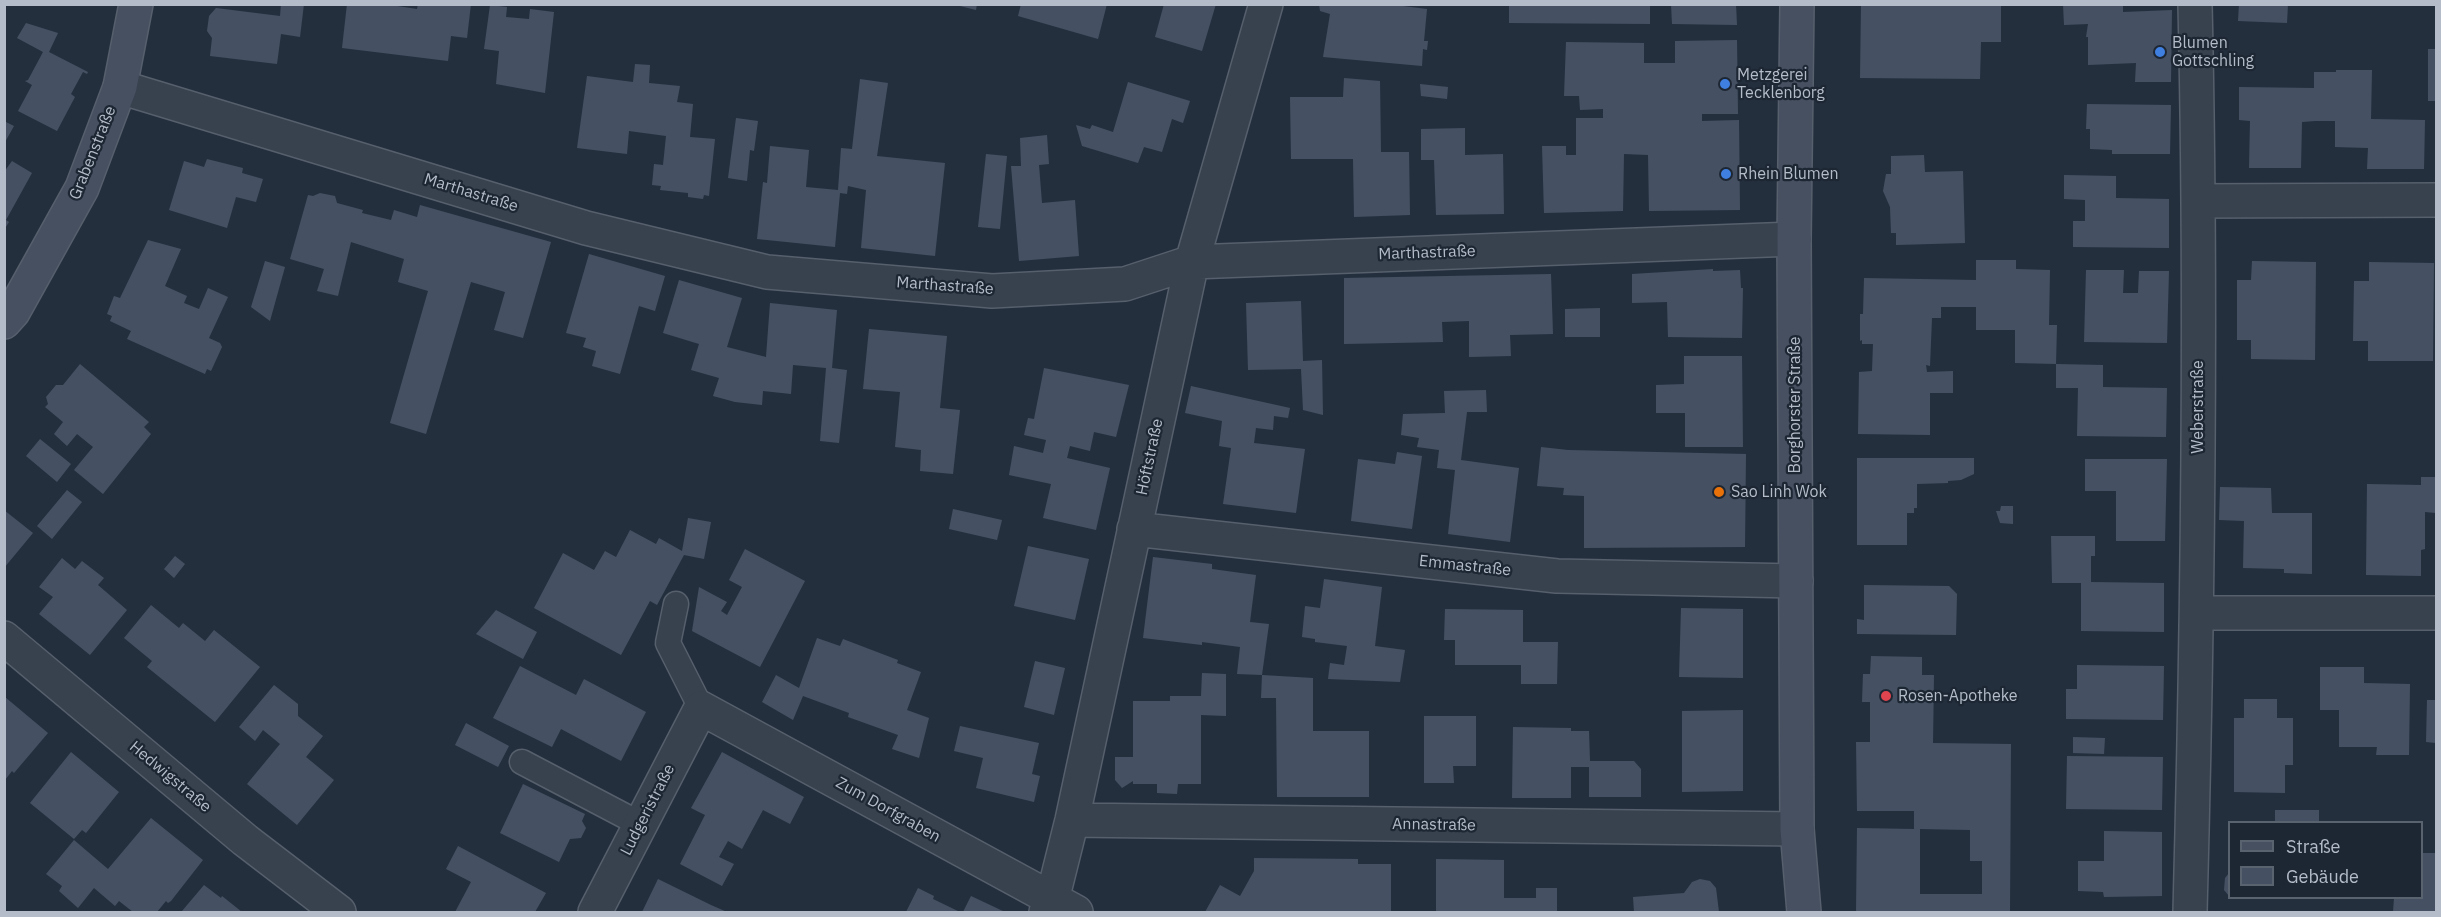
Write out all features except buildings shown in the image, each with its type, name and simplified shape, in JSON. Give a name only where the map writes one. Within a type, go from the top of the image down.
[{"type":"main road","name":"Grabenstraße","points":[[7,314],[82,188],[120,87],[136,4]]},
{"type":"main road","name":"Borghorster Straße","points":[[1797,4],[1794,239],[1797,829],[1804,912]]},
{"type":"street","name":"Höftstraße","points":[[1058,908],[1072,820],[1192,262],[1266,4]]},
{"type":"street","name":"Weberstraße","points":[[2190,912],[2198,613],[2199,201],[2194,4]]},
{"type":"street","name":"Marthastraße","points":[[120,87],[586,228],[767,272],[992,291],[1125,284],[1192,262],[1794,239]]},
{"type":"street","points":[[2199,201],[2436,200]]},
{"type":"street","name":"Emmastraße","points":[[1134,529],[1557,576],[1796,581]]},
{"type":"street","points":[[2198,613],[2436,613]]},
{"type":"street","name":"Hedwigstraße","points":[[4,638],[244,840],[339,912]]},
{"type":"street","name":"Ludgeristraße","points":[[595,912],[700,708]]},
{"type":"street","name":"Zum Dorfgraben","points":[[700,708],[1058,908]]},
{"type":"street","name":"Annastraße","points":[[1072,820],[1797,829]]},
{"type":"lane","points":[[676,604],[668,643],[700,708]]},
{"type":"lane","points":[[522,762],[640,824]]},
{"type":"place","name":"Blumen Gottschling","points":[[2160,52]]},
{"type":"place","name":"Metzgerei Tecklenborg","points":[[1725,84]]},
{"type":"place","name":"Rhein Blumen","points":[[1726,174]]},
{"type":"place","name":"Sao Linh Wok","points":[[1719,492]]},
{"type":"place","name":"Rosen-Apotheke","points":[[1886,696]]}]
